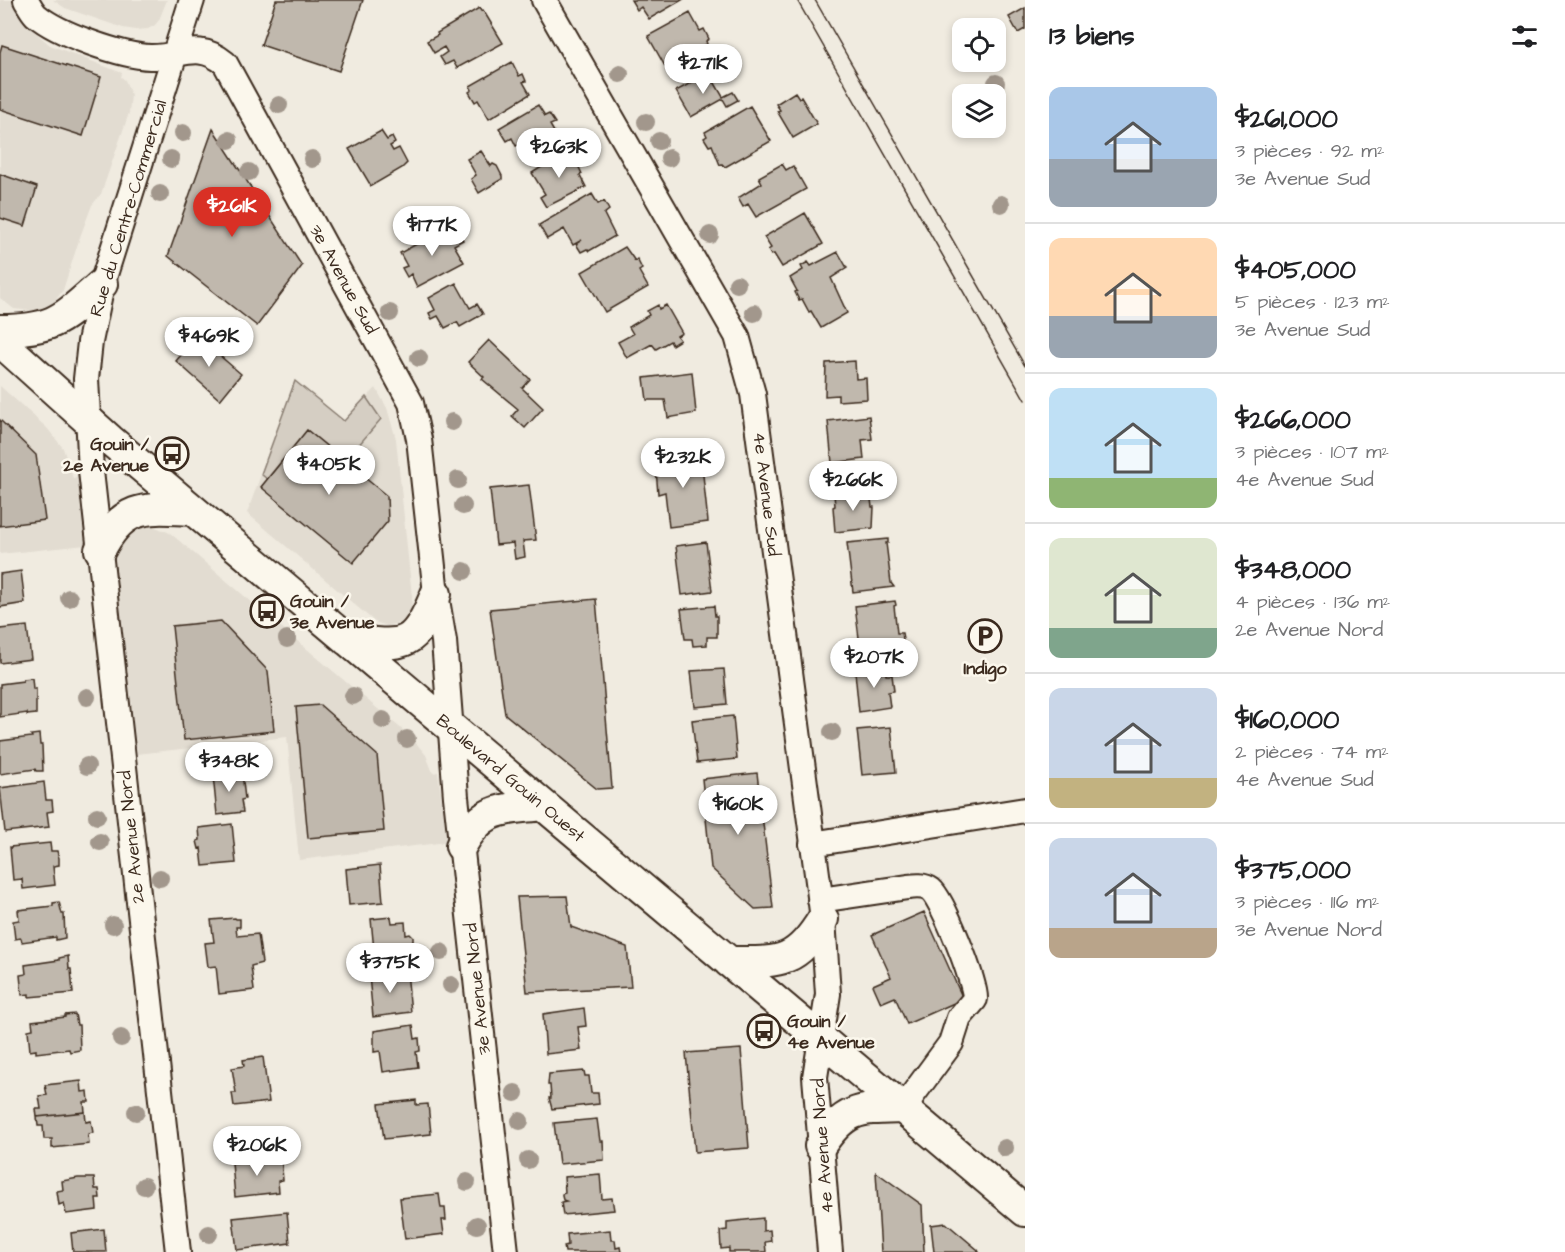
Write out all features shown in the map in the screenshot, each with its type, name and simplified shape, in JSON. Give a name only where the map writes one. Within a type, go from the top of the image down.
[{"type":"main road","points":[[0,330],[28,330],[57,321],[102,284]]},
{"type":"main road","name":"Boulevard Gouin Ouest","points":[[0,341],[88,421],[729,962],[903,1108],[1018,1199]]},
{"type":"main road","points":[[100,550],[115,527],[136,512],[154,508],[193,510]]},
{"type":"main road","points":[[347,640],[395,644],[408,639],[425,621],[436,594]]},
{"type":"main road","points":[[461,846],[474,825],[489,813],[543,804]]},
{"type":"main road","points":[[729,962],[767,962],[793,955],[808,940],[822,910]]},
{"type":"main road","points":[[820,1146],[839,1121],[856,1112],[868,1109],[903,1108]]},
{"type":"street","name":"3e Avenue Sud","points":[[26,0],[35,15],[62,31],[129,55],[158,57],[203,51],[212,53],[225,63],[411,403],[419,440],[436,594],[444,641],[450,726]]},
{"type":"street","name":"Rue du Centre-Commercial","points":[[88,421],[87,361],[102,284],[192,0]]},
{"type":"street","name":"4e Avenue Sud","points":[[544,0],[737,336],[753,393],[822,910],[828,994],[821,1039]]},
{"type":"street","name":"2e Avenue Nord","points":[[88,421],[91,471],[178,1252]]},
{"type":"street","name":"3e Avenue Nord","points":[[450,726],[506,1252]]},
{"type":"street","points":[[812,844],[1025,810]]},
{"type":"street","points":[[822,910],[908,887],[918,886],[930,890],[940,904],[972,976],[975,993],[972,1004],[959,1018],[951,1043],[903,1108]]},
{"type":"street","name":"4e Avenue Nord","points":[[821,1039],[815,1077],[830,1252]]},
{"type":"shaded area","points":[[0,0],[14,0],[30,28],[50,45],[122,73],[121,77],[125,80],[131,95],[129,113],[101,194],[92,205],[63,290],[52,305],[34,311],[14,309],[0,298]]},
{"type":"shaded area","points":[[53,0],[167,0],[155,25],[148,29],[136,30],[123,28],[65,8]]},
{"type":"shaded area","points":[[295,381],[344,421],[376,388],[387,408],[396,439],[412,596],[411,612],[403,622],[387,626],[375,622],[247,513]]},
{"type":"shaded area","points":[[295,381],[344,421],[366,397],[381,419],[345,461],[307,430],[267,479],[261,474]]},
{"type":"shaded area","points":[[0,386],[47,428],[63,448],[73,478],[78,477],[86,545],[0,554]]},
{"type":"shaded area","points":[[136,524],[139,528],[153,526],[170,533],[411,737],[426,755],[433,773],[438,772],[447,842],[299,860],[287,737],[137,754],[115,559],[116,548]]},
{"type":"building","points":[[276,0],[363,0],[339,71],[261,45]]},
{"type":"building","points":[[631,0],[682,0],[649,19],[641,7],[637,10]]},
{"type":"building","points":[[479,8],[483,10],[503,43],[457,68],[453,61],[445,65],[440,57],[447,52],[444,47],[434,53],[427,41]]},
{"type":"building","points":[[1025,8],[1025,29],[1018,33],[1009,17]]},
{"type":"building","points":[[690,13],[700,31],[704,29],[709,39],[706,41],[707,44],[666,68],[648,36]]},
{"type":"building","points":[[2,45],[101,77],[83,136],[0,109]]},
{"type":"building","points":[[512,62],[519,76],[523,74],[526,81],[523,82],[530,94],[489,119],[478,100],[475,102],[469,92],[472,90],[470,86]]},
{"type":"building","points":[[709,73],[723,97],[733,92],[738,100],[727,106],[723,99],[691,117],[676,91]]},
{"type":"building","points":[[795,92],[799,98],[801,97],[817,124],[793,138],[777,111],[780,110],[776,104]]},
{"type":"building","points":[[538,105],[545,116],[549,114],[555,123],[550,125],[557,137],[527,153],[522,143],[516,146],[512,138],[507,141],[499,128]]},
{"type":"building","points":[[750,106],[771,141],[725,167],[720,165],[712,145],[709,146],[704,138],[707,136],[705,132]]},
{"type":"building","points":[[213,129],[302,266],[257,326],[168,256]]},
{"type":"building","points":[[381,131],[387,140],[392,137],[395,143],[390,146],[393,151],[399,148],[407,163],[371,186],[349,149]]},
{"type":"building","points":[[481,151],[491,166],[493,164],[497,166],[502,179],[479,193],[471,179],[476,175],[467,159]]},
{"type":"building","points":[[567,151],[573,163],[575,161],[577,163],[586,187],[546,207],[540,197],[545,194],[532,173]]},
{"type":"building","points":[[782,164],[786,170],[793,166],[806,189],[756,217],[748,204],[743,207],[738,198],[762,183],[759,177]]},
{"type":"building","points":[[0,174],[37,187],[25,226],[0,218]]},
{"type":"building","points":[[592,194],[598,204],[604,201],[609,210],[604,214],[615,236],[589,251],[587,249],[581,252],[576,244],[582,240],[573,245],[564,229],[547,239],[539,225]]},
{"type":"building","points":[[805,213],[823,244],[782,267],[774,254],[771,255],[768,250],[771,248],[764,237]]},
{"type":"building","points":[[445,225],[450,236],[458,232],[463,240],[454,245],[464,262],[417,287],[411,274],[407,277],[402,268],[407,266],[400,253],[439,232],[438,229]]},
{"type":"building","points":[[625,247],[635,261],[637,259],[642,269],[639,271],[648,287],[605,312],[582,272]]},
{"type":"building","points":[[838,252],[847,268],[831,278],[847,313],[821,328],[802,299],[799,300],[790,278],[803,270],[801,266],[808,262],[811,266]]},
{"type":"building","points":[[456,283],[470,308],[477,304],[483,314],[460,327],[457,322],[445,328],[438,316],[432,319],[429,313],[435,310],[429,298]]},
{"type":"building","points":[[658,305],[659,309],[666,305],[682,333],[677,336],[680,340],[672,345],[670,341],[656,349],[652,344],[627,358],[618,342],[633,334],[629,327],[649,315],[647,311]]},
{"type":"building","points":[[197,336],[241,374],[220,400],[176,361]]},
{"type":"building","points":[[489,340],[530,379],[522,388],[543,408],[525,428],[512,416],[518,409],[482,379],[484,377],[468,362]]},
{"type":"building","points":[[855,361],[856,379],[866,378],[867,399],[838,401],[838,395],[825,396],[826,363]]},
{"type":"building","points":[[692,372],[696,413],[668,418],[665,400],[647,400],[644,378]]},
{"type":"building","points":[[869,416],[872,439],[862,440],[864,459],[832,463],[828,421]]},
{"type":"building","points":[[0,420],[36,455],[45,520],[0,526]]},
{"type":"building","points":[[307,430],[387,496],[388,521],[353,563],[261,487]]},
{"type":"building","points":[[696,449],[699,466],[702,466],[708,522],[669,527],[665,492],[658,494],[656,469],[669,468],[668,451]]},
{"type":"building","points":[[529,485],[536,540],[523,541],[525,557],[515,559],[513,543],[496,545],[490,489]]},
{"type":"building","points":[[870,491],[872,507],[874,507],[873,528],[835,532],[834,494]]},
{"type":"building","points":[[888,539],[886,543],[891,583],[894,587],[853,592],[847,543]]},
{"type":"building","points":[[706,542],[712,591],[682,595],[676,546]]},
{"type":"building","points":[[21,571],[25,603],[0,607],[0,574]]},
{"type":"building","points":[[596,599],[612,788],[597,789],[505,714],[490,609]]},
{"type":"building","points":[[895,601],[897,633],[902,633],[904,645],[901,645],[901,650],[861,654],[855,606]]},
{"type":"building","points":[[714,606],[715,616],[717,616],[717,637],[707,637],[707,645],[693,646],[692,639],[685,639],[681,609]]},
{"type":"building","points":[[221,621],[268,671],[274,731],[184,740],[172,626]]},
{"type":"building","points":[[27,626],[31,659],[0,663],[0,629]]},
{"type":"building","points":[[885,668],[886,675],[892,675],[894,691],[888,692],[890,707],[859,712],[855,672]]},
{"type":"building","points":[[724,669],[727,704],[695,707],[691,671]]},
{"type":"building","points":[[32,678],[33,689],[36,689],[36,714],[0,717],[0,684]]},
{"type":"building","points":[[320,705],[377,755],[384,831],[308,838],[296,707]]},
{"type":"building","points":[[733,716],[737,759],[697,763],[692,720]]},
{"type":"building","points":[[891,727],[896,772],[862,775],[857,730]]},
{"type":"building","points":[[39,734],[40,745],[42,745],[43,771],[35,769],[0,774],[0,741]]},
{"type":"building","points":[[242,773],[245,799],[241,800],[243,812],[217,815],[213,775]]},
{"type":"building","points":[[757,773],[773,908],[755,909],[711,868],[702,779]]},
{"type":"building","points":[[44,782],[46,800],[52,800],[53,811],[47,812],[49,827],[5,832],[0,788]]},
{"type":"building","points":[[232,824],[236,863],[203,866],[201,848],[199,849],[197,841],[200,840],[199,828]]},
{"type":"building","points":[[50,843],[51,851],[57,851],[59,858],[59,865],[53,866],[55,885],[23,889],[22,879],[13,880],[10,847]]},
{"type":"building","points":[[380,865],[383,902],[349,905],[346,869]]},
{"type":"building","points":[[567,896],[571,927],[627,947],[631,987],[527,992],[517,897]]},
{"type":"building","points":[[59,902],[62,914],[64,914],[65,938],[56,940],[56,937],[22,942],[21,938],[15,939],[13,921],[19,920],[18,910],[53,906],[53,903]]},
{"type":"building","points":[[924,912],[963,999],[907,1024],[895,997],[881,1003],[873,985],[891,977],[872,935]]},
{"type":"building","points":[[391,917],[392,923],[405,922],[406,935],[410,934],[413,937],[413,942],[408,944],[409,957],[375,961],[371,919]]},
{"type":"building","points":[[240,919],[240,927],[236,927],[237,936],[258,934],[262,963],[251,966],[254,990],[219,994],[216,966],[208,967],[205,943],[214,942],[211,920]]},
{"type":"building","points":[[68,956],[73,993],[29,997],[29,994],[22,995],[20,975],[26,974],[25,965],[59,960],[59,958]]},
{"type":"building","points":[[407,972],[411,1012],[373,1017],[369,976]]},
{"type":"building","points":[[584,1008],[586,1026],[578,1027],[581,1050],[546,1054],[543,1014]]},
{"type":"building","points":[[75,1014],[77,1025],[79,1025],[80,1050],[36,1053],[36,1050],[30,1051],[28,1030],[33,1029],[32,1021]]},
{"type":"building","points":[[413,1025],[415,1039],[419,1038],[420,1051],[416,1052],[418,1067],[383,1072],[380,1051],[374,1052],[374,1031]]},
{"type":"building","points":[[741,1049],[749,1148],[695,1152],[686,1053]]},
{"type":"building","points":[[263,1057],[269,1102],[234,1106],[232,1093],[236,1093],[232,1068],[244,1066],[243,1060]]},
{"type":"building","points":[[584,1071],[585,1076],[589,1076],[591,1093],[598,1093],[599,1104],[552,1109],[549,1098],[551,1098],[550,1085],[548,1085],[549,1074]]},
{"type":"building","points":[[81,1081],[82,1092],[88,1091],[89,1102],[84,1102],[85,1112],[37,1117],[36,1109],[41,1109],[39,1096],[47,1095],[45,1085]]},
{"type":"building","points":[[416,1100],[416,1105],[428,1104],[431,1134],[384,1139],[379,1104]]},
{"type":"building","points":[[85,1112],[86,1122],[91,1121],[93,1133],[88,1134],[89,1144],[52,1148],[52,1139],[44,1139],[43,1126],[38,1126],[37,1117]]},
{"type":"building","points":[[597,1119],[600,1141],[603,1141],[604,1160],[559,1164],[554,1123]]},
{"type":"building","points":[[281,1157],[283,1180],[278,1181],[279,1192],[235,1197],[232,1163]]},
{"type":"building","points":[[876,1172],[922,1205],[924,1252],[881,1252]]},
{"type":"building","points":[[600,1174],[602,1199],[612,1198],[614,1210],[563,1215],[561,1202],[566,1201],[562,1196],[565,1193],[564,1177]]},
{"type":"building","points":[[94,1178],[95,1189],[99,1189],[100,1198],[96,1198],[97,1210],[66,1214],[64,1203],[59,1205],[57,1191],[63,1190],[62,1181]]},
{"type":"building","points":[[439,1194],[441,1208],[445,1208],[446,1220],[442,1220],[444,1234],[405,1239],[400,1198]]},
{"type":"building","points":[[287,1212],[290,1243],[237,1250],[233,1218]]},
{"type":"building","points":[[763,1218],[763,1231],[770,1230],[771,1241],[765,1242],[766,1252],[729,1252],[729,1248],[721,1249],[720,1231],[727,1230],[727,1222]]},
{"type":"building","points":[[946,1223],[979,1252],[934,1252],[931,1225]]},
{"type":"building","points":[[104,1229],[106,1252],[73,1252],[71,1233]]},
{"type":"building","points":[[610,1230],[611,1240],[615,1240],[616,1248],[620,1247],[621,1252],[565,1252],[564,1246],[568,1245],[567,1234]]},
{"type":"tram line","points":[[797,0],[1025,400]]},
{"type":"tram line","points":[[815,0],[1025,366]]},
{"type":"place","name":"Gouin / 2e Avenue","points":[[172,454]]},
{"type":"place","name":"Gouin / 3e Avenue","points":[[267,611]]},
{"type":"place","name":"Indigo","points":[[985,636]]},
{"type":"place","name":"Gouin / 4e Avenue","points":[[764,1031]]}]
